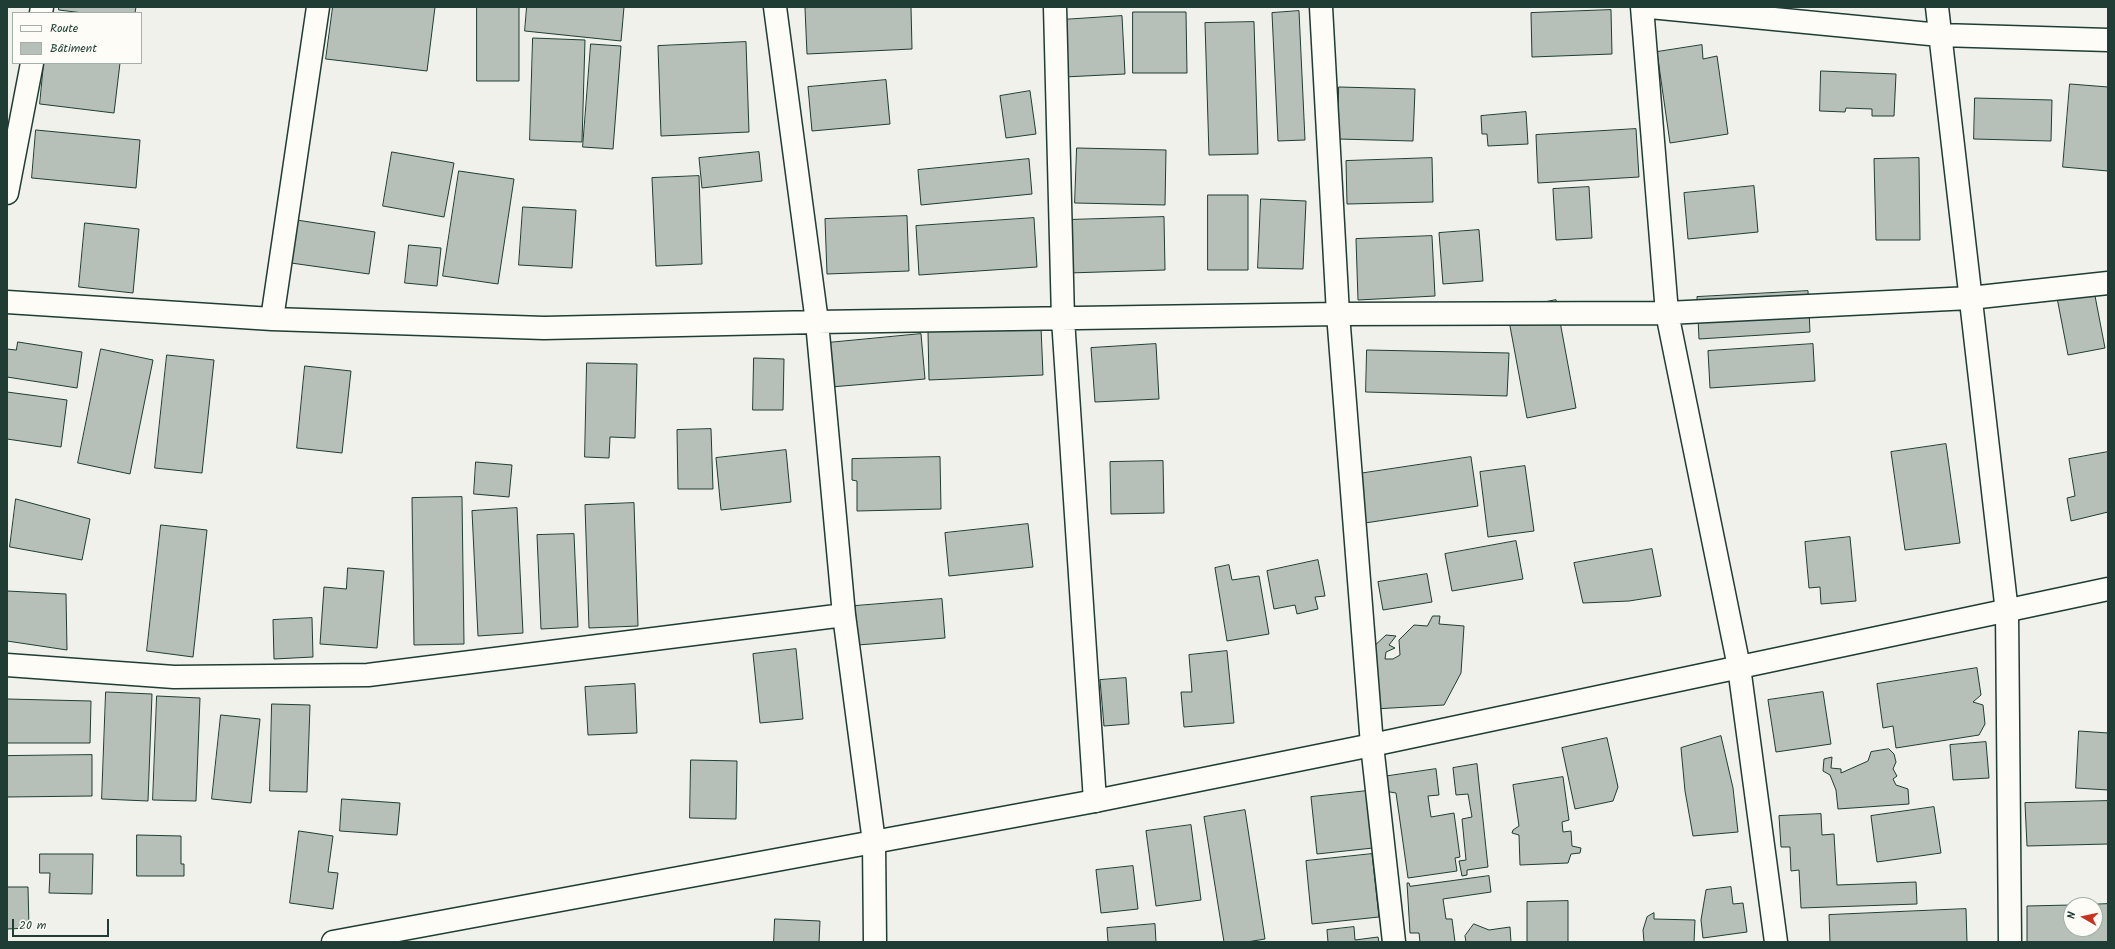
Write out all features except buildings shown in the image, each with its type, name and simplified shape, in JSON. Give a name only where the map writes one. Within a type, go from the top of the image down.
[{"type":"street","points":[[272,319],[318,7]]},
{"type":"street","points":[[775,7],[817,322],[844,615],[874,842],[875,942]]},
{"type":"street","points":[[1055,7],[1063,319],[1095,801]]},
{"type":"street","points":[[1321,7],[1338,314],[1372,745],[1394,942]]},
{"type":"street","points":[[1642,7],[1667,313],[1739,667],[1776,942]]},
{"type":"street","points":[[1650,7],[1940,35],[2108,40]]},
{"type":"street","points":[[1937,7],[2007,612],[2010,942]]},
{"type":"street","points":[[7,193],[32,64]]},
{"type":"street","points":[[7,302],[272,319],[544,328],[1338,314],[1667,313],[1970,298],[2108,283]]},
{"type":"street","points":[[333,942],[1095,801],[1372,745],[2007,612],[2108,589]]},
{"type":"street","points":[[7,665],[174,677],[368,675],[844,615]]}]
